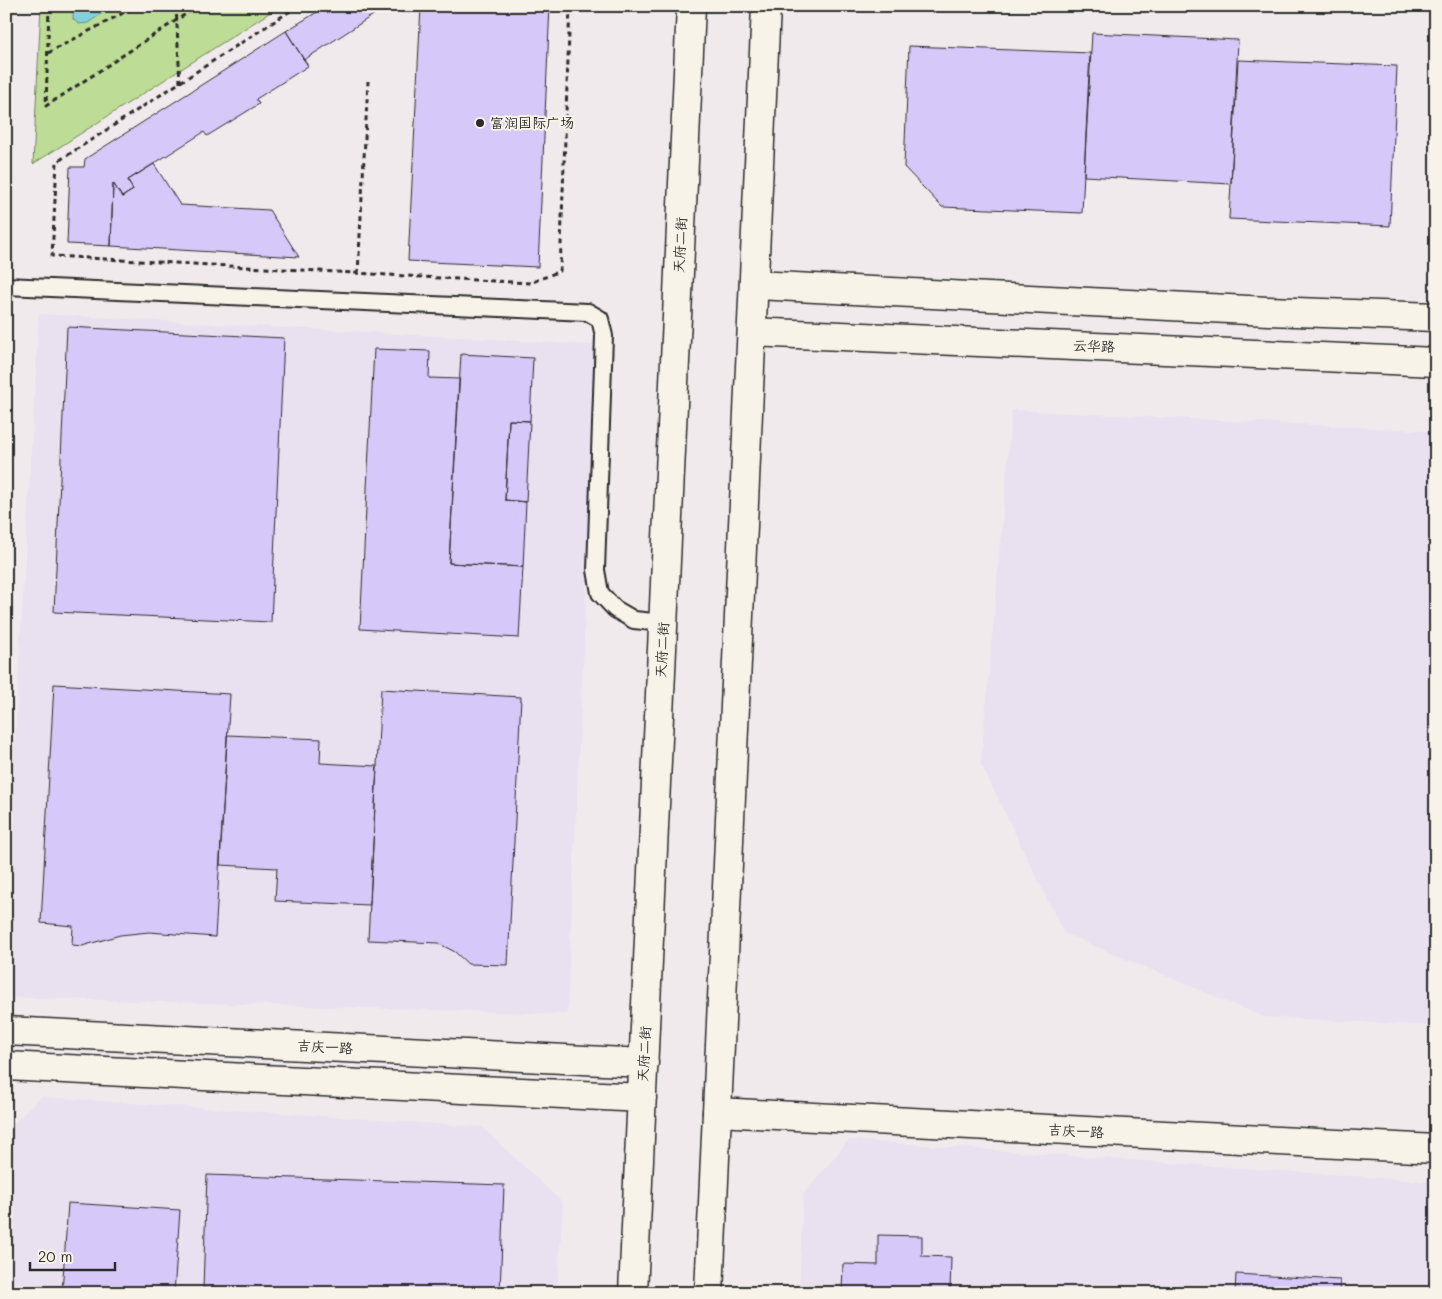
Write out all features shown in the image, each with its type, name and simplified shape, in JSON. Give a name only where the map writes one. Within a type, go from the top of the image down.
[{"type":"street","name":"天府二街","points":[[633,1293],[691,6]]},
{"type":"street","points":[[709,1293],[766,6]]},
{"type":"street","points":[[754,285],[1268,311],[1436,317]]},
{"type":"street","name":"云华路","points":[[752,332],[1436,362]]},
{"type":"street","name":"吉庆一路","points":[[6,1031],[644,1063]]},
{"type":"street","points":[[6,1066],[642,1098]]},
{"type":"street","name":"吉庆一路","points":[[717,1112],[1436,1149]]},
{"type":"lane","points":[[6,286],[588,312],[600,319],[604,336],[596,570],[600,593],[615,609],[634,620],[663,623]]},
{"type":"path","points":[[49,6],[46,106],[198,6]]},
{"type":"path","points":[[48,53],[136,6]]},
{"type":"path","points":[[176,6],[180,82]]},
{"type":"path","points":[[298,6],[56,162],[52,256],[530,283],[560,271],[570,6]]},
{"type":"path","points":[[358,274],[368,81]]},
{"type":"shaded area","points":[[39,314],[597,345],[567,1014],[6,997],[6,894]]},
{"type":"shaded area","points":[[1012,410],[1436,431],[1436,1026],[1264,1017],[1064,933],[981,764]]},
{"type":"shaded area","points":[[41,1097],[482,1127],[563,1203],[557,1293],[6,1293],[6,1130]]},
{"type":"shaded area","points":[[849,1140],[1436,1182],[1436,1293],[799,1293],[803,1194]]},
{"type":"green space","points":[[41,6],[280,6],[33,164]]},
{"type":"water","points":[[73,6],[112,6],[88,23],[79,24],[73,19]]},
{"type":"building","points":[[327,6],[387,6],[304,60],[286,31]]},
{"type":"building","name":"富润国际广场","points":[[421,6],[550,6],[538,267],[408,261]]},
{"type":"building","points":[[286,31],[308,66],[256,99],[259,104],[207,136],[204,132],[128,180],[133,190],[122,197],[113,183],[111,246],[67,244],[70,167],[84,167],[85,159]]},
{"type":"building","points":[[1092,33],[1238,40],[1231,184],[1084,176]]},
{"type":"building","points":[[909,46],[1090,53],[1082,213],[942,207],[904,167]]},
{"type":"building","points":[[1238,60],[1397,66],[1390,226],[1229,219]]},
{"type":"building","points":[[154,164],[180,205],[269,210],[299,257],[111,246],[113,183],[122,197],[133,190],[128,180]]},
{"type":"building","points":[[67,327],[284,338],[271,622],[54,612]]},
{"type":"building","points":[[374,349],[430,351],[429,378],[459,379],[449,563],[523,567],[519,638],[360,629]]},
{"type":"building","points":[[461,354],[533,358],[530,421],[509,420],[505,500],[526,502],[523,567],[449,563]]},
{"type":"building","points":[[509,420],[530,421],[526,502],[505,500]]},
{"type":"building","points":[[54,684],[230,694],[215,937],[149,932],[120,935],[82,946],[72,945],[73,926],[41,923]]},
{"type":"building","points":[[381,689],[521,697],[508,965],[468,964],[455,952],[438,943],[368,940]]},
{"type":"building","points":[[227,735],[321,739],[320,763],[377,766],[370,905],[275,901],[277,868],[220,865]]},
{"type":"building","points":[[207,1175],[504,1185],[500,1293],[355,1293],[203,1288]]},
{"type":"building","points":[[68,1203],[180,1210],[174,1293],[62,1293]]},
{"type":"building","points":[[878,1235],[922,1236],[922,1256],[951,1257],[950,1293],[842,1293],[843,1264],[878,1265]]},
{"type":"building","points":[[1236,1274],[1340,1280],[1339,1293],[1235,1293]]},
{"type":"place","name":"富润国际广场","points":[[480,123]]}]
